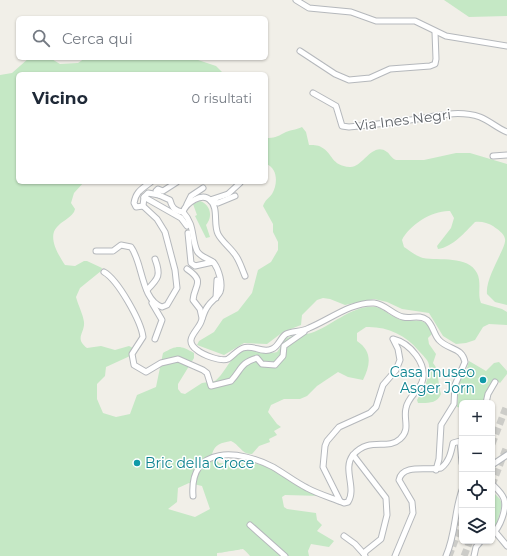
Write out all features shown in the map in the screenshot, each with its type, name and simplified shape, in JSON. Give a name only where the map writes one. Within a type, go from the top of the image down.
[{"type":"street","points":[[296,0],[309,8],[351,12],[376,20],[415,21],[446,36],[507,46]]},
{"type":"street","points":[[300,51],[335,74],[349,80],[360,80],[390,69],[430,66],[435,64],[435,32]]},
{"type":"street","name":"Via Ines Negri","points":[[313,93],[336,106],[342,126],[349,127],[395,122],[445,114],[465,114],[480,118],[507,132]]},
{"type":"street","points":[[494,156],[507,155]]},
{"type":"street","points":[[143,206],[136,207],[134,203],[135,197],[139,190],[148,184]]},
{"type":"street","points":[[159,194],[156,191],[158,189],[163,191],[174,184]]},
{"type":"street","points":[[210,200],[228,194],[239,184]]},
{"type":"street","points":[[183,212],[191,196],[203,188]]},
{"type":"street","points":[[143,206],[144,197],[148,193],[159,194],[170,200],[171,206],[176,212],[183,212]]},
{"type":"street","points":[[187,205],[199,199],[205,198],[218,203],[235,196]]},
{"type":"street","points":[[144,197],[181,218],[187,226]]},
{"type":"street","points":[[210,200],[213,206],[217,233],[236,255],[245,276]]},
{"type":"street","points":[[96,251],[113,251],[121,245],[131,247],[136,254],[143,280],[152,301],[162,306],[167,305],[177,288],[175,270],[165,232],[157,219],[143,206]]},
{"type":"street","points":[[183,212],[193,230],[197,250],[200,254],[213,262],[217,269],[221,284],[219,293],[205,310],[202,319],[190,337],[190,342],[196,350],[223,360],[229,358],[244,348],[251,346],[264,351],[272,350],[277,346],[284,335],[310,328]]},
{"type":"street","points":[[188,233],[191,263],[195,266],[213,262]]},
{"type":"street","points":[[147,290],[158,278],[159,273],[155,258]]},
{"type":"street","points":[[188,269],[198,280],[199,285],[194,300],[200,310],[202,319]]},
{"type":"street","points":[[104,272],[124,296],[142,329],[143,337],[132,354],[134,365],[146,372],[161,363],[178,360],[207,373],[211,386],[232,381],[240,367],[249,360],[257,358],[262,364],[275,366],[283,356],[284,346],[310,328],[357,306],[373,303],[380,304],[400,316],[420,317],[425,319],[431,325],[438,340],[461,353],[465,362],[455,385],[454,404],[441,426],[436,470]]},
{"type":"street","points":[[143,280],[140,283],[162,320],[155,339]]},
{"type":"street","points":[[216,298],[217,280]]},
{"type":"street","points":[[193,496],[192,484],[197,468],[210,458],[220,455],[245,457],[272,467],[308,489],[340,501],[348,502],[351,495],[349,466],[353,455],[362,447],[368,445],[394,443],[406,432],[405,410],[410,399],[421,384],[422,366],[404,342],[399,340],[393,339],[398,349],[400,360],[396,370],[383,385],[376,407],[370,413],[339,427],[325,446],[323,467],[340,501]]},
{"type":"street","points":[[487,400],[488,394],[495,382]]},
{"type":"street","points":[[394,556],[414,507],[399,480],[400,476],[406,471],[436,470],[441,468],[446,464],[451,454],[453,443],[459,440]]},
{"type":"street","points":[[344,536],[356,544],[364,555],[381,539],[387,504],[386,498],[381,490],[353,455]]},
{"type":"street","points":[[495,463],[507,455]]},
{"type":"street","points":[[495,488],[503,497],[505,504],[499,528],[495,530]]},
{"type":"street","points":[[446,556],[452,542],[459,508]]},
{"type":"street","points":[[250,525],[285,556]]},
{"type":"street","points":[[495,533],[507,546]]},
{"type":"street","points":[[474,556],[476,546],[478,544]]},
{"type":"green space","points":[[444,0],[507,0],[507,16],[469,17]]},
{"type":"green space","points":[[27,60],[53,60],[60,64],[78,63],[82,60],[198,60],[216,66],[222,72],[16,72],[16,184],[82,184],[74,193],[71,203],[75,209],[74,212],[57,227],[53,236],[55,246],[65,265],[75,266],[87,261],[102,268],[101,271],[80,288],[76,297],[84,322],[81,341],[87,348],[101,346],[115,350],[129,346],[133,348],[130,356],[106,367],[105,376],[97,384],[97,399],[103,413],[116,417],[130,414],[137,395],[156,387],[163,353],[175,347],[182,347],[194,353],[194,358],[178,384],[178,389],[181,393],[185,394],[202,383],[215,381],[234,358],[243,351],[249,350],[269,353],[277,352],[287,338],[319,330],[359,309],[376,307],[399,319],[424,322],[430,328],[432,334],[428,338],[429,344],[436,354],[433,363],[437,369],[441,394],[437,400],[428,403],[418,403],[417,400],[426,384],[429,370],[429,365],[425,357],[408,340],[395,332],[381,328],[366,327],[357,333],[357,341],[365,349],[369,358],[368,369],[363,380],[348,377],[338,372],[317,386],[307,396],[300,399],[284,399],[271,405],[268,412],[281,427],[274,431],[277,435],[269,439],[270,442],[259,446],[252,454],[246,453],[231,441],[219,444],[213,451],[212,454],[219,463],[232,464],[249,462],[262,465],[277,472],[305,490],[322,496],[285,495],[282,497],[284,507],[287,509],[316,513],[317,520],[322,525],[317,531],[334,541],[329,547],[311,544],[308,551],[309,556],[250,556],[243,549],[217,553],[217,556],[0,556],[0,75],[12,73]],"holes":[[[189,483],[202,486],[210,509],[195,517],[168,509],[177,502],[178,488]]]},
{"type":"green space","points":[[302,127],[306,132],[309,145],[317,145],[321,147],[336,162],[350,167],[359,164],[372,152],[377,150],[387,152],[396,160],[424,160],[456,153],[470,153],[507,164],[507,305],[495,302],[487,294],[489,279],[505,243],[503,235],[493,226],[484,222],[475,222],[454,242],[438,249],[437,246],[451,228],[454,218],[450,211],[443,211],[429,216],[416,224],[405,234],[402,240],[404,247],[420,257],[460,261],[473,267],[478,277],[481,303],[507,312],[507,325],[489,324],[483,327],[475,340],[456,344],[443,336],[429,313],[402,309],[387,302],[374,299],[345,305],[323,298],[317,300],[302,315],[301,325],[283,332],[267,344],[244,343],[224,355],[197,345],[199,341],[214,332],[223,319],[238,311],[252,293],[258,270],[271,262],[278,250],[278,242],[273,232],[273,224],[263,206],[272,194],[276,181],[273,169],[268,165],[268,138]]},
{"type":"green space","points":[[200,201],[207,205],[210,212],[210,218],[206,225],[210,237],[206,238],[195,216],[197,215],[193,204]]},
{"type":"green space","points":[[469,361],[486,371],[494,363],[499,362],[507,371],[507,374],[500,383],[495,379],[485,400],[459,400],[459,407],[457,407],[459,383],[466,371]]},
{"type":"green space","points":[[495,494],[500,499],[502,505],[496,527]]},
{"type":"tunnel","points":[[495,436],[507,405]]},
{"type":"tunnel","points":[[495,477],[507,446]]},
{"type":"tunnel","points":[[449,556],[459,530]]},
{"type":"tunnel","points":[[464,556],[469,544]]},
{"type":"place","name":"Casa museo Asger Jorn","points":[[483,380]]},
{"type":"place","name":"Bric della Croce","points":[[137,463]]}]
